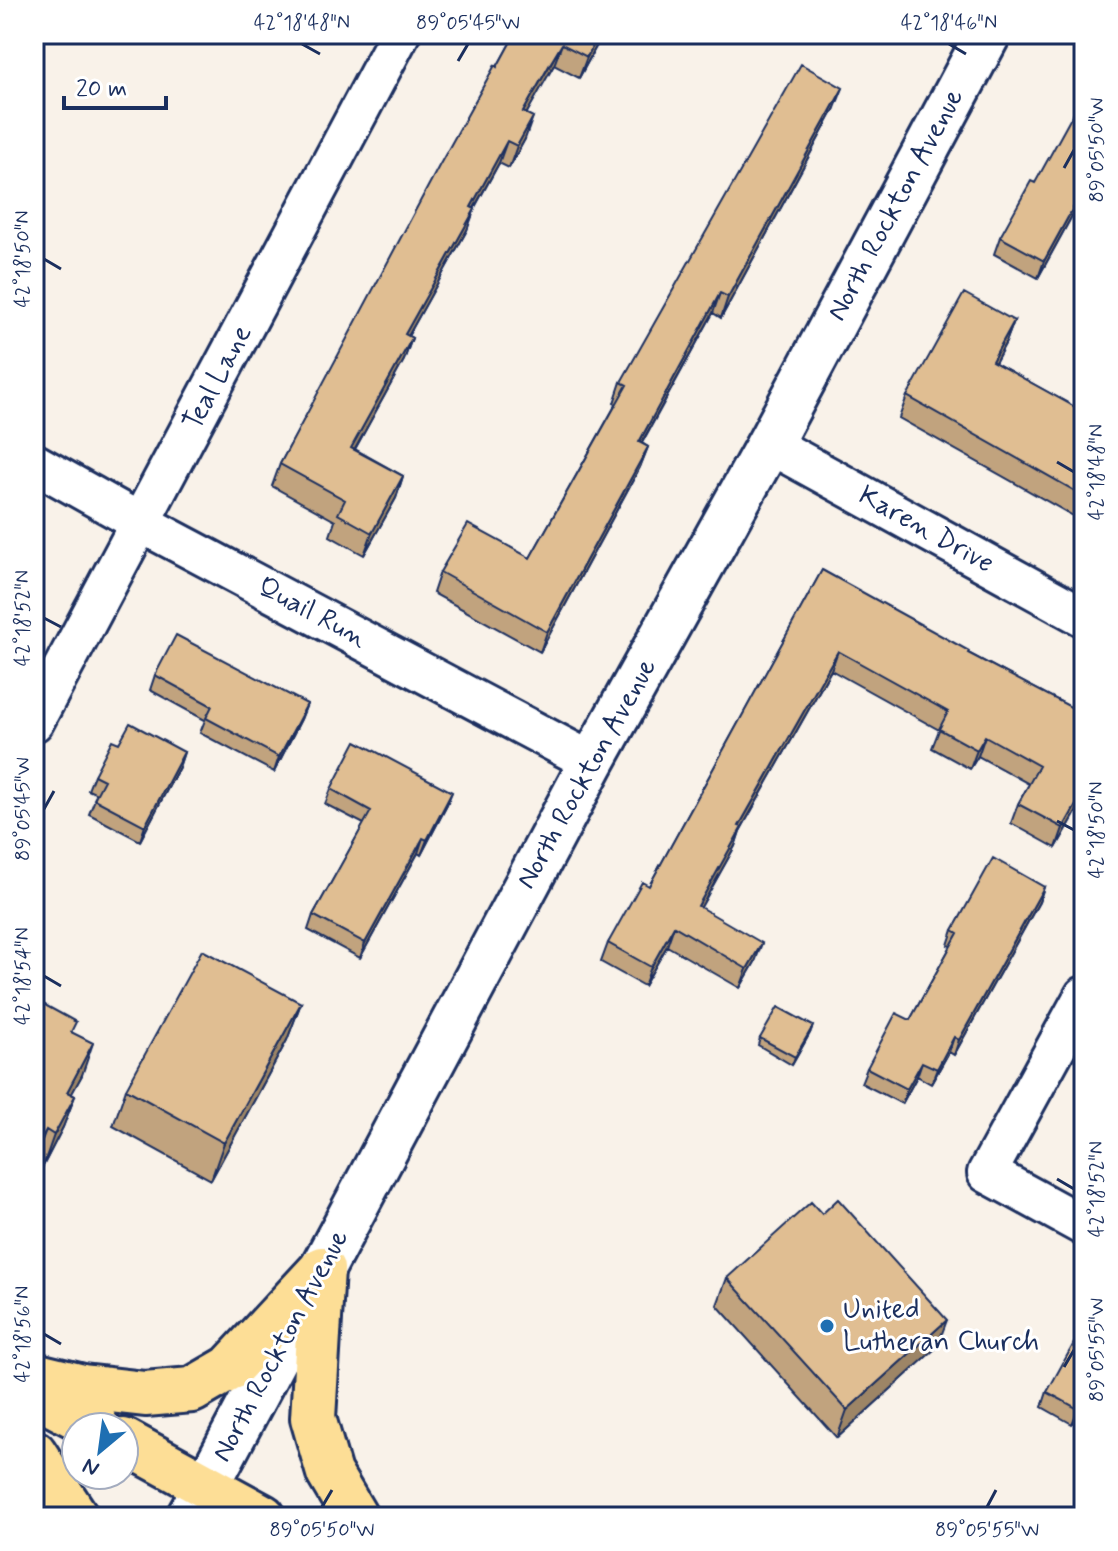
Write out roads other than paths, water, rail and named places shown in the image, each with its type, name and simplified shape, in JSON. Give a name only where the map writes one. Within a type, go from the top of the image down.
[{"type":"main road","name":"North Rockton Avenue","points":[[198,1501],[592,762],[769,444],[988,34]]},
{"type":"main road","points":[[34,1375],[83,1387],[145,1394],[192,1390],[230,1368],[322,1269]]},
{"type":"main road","points":[[322,1269],[313,1418],[329,1473],[355,1517]]},
{"type":"main road","points":[[34,1394],[66,1411]]},
{"type":"main road","points":[[34,1453],[76,1517]]},
{"type":"main road","points":[[140,1454],[198,1501],[263,1517]]},
{"type":"street","name":"Teal Lane","points":[[34,722],[400,34]]},
{"type":"street","name":"Karen Drive","points":[[769,444],[1084,617]]},
{"type":"street","name":"Quail Run","points":[[34,463],[592,762]]},
{"type":"street","points":[[1084,996],[987,1173],[1084,1226]]},
{"type":"place","name":"United Lutheran Church","points":[[827,1326]]}]
